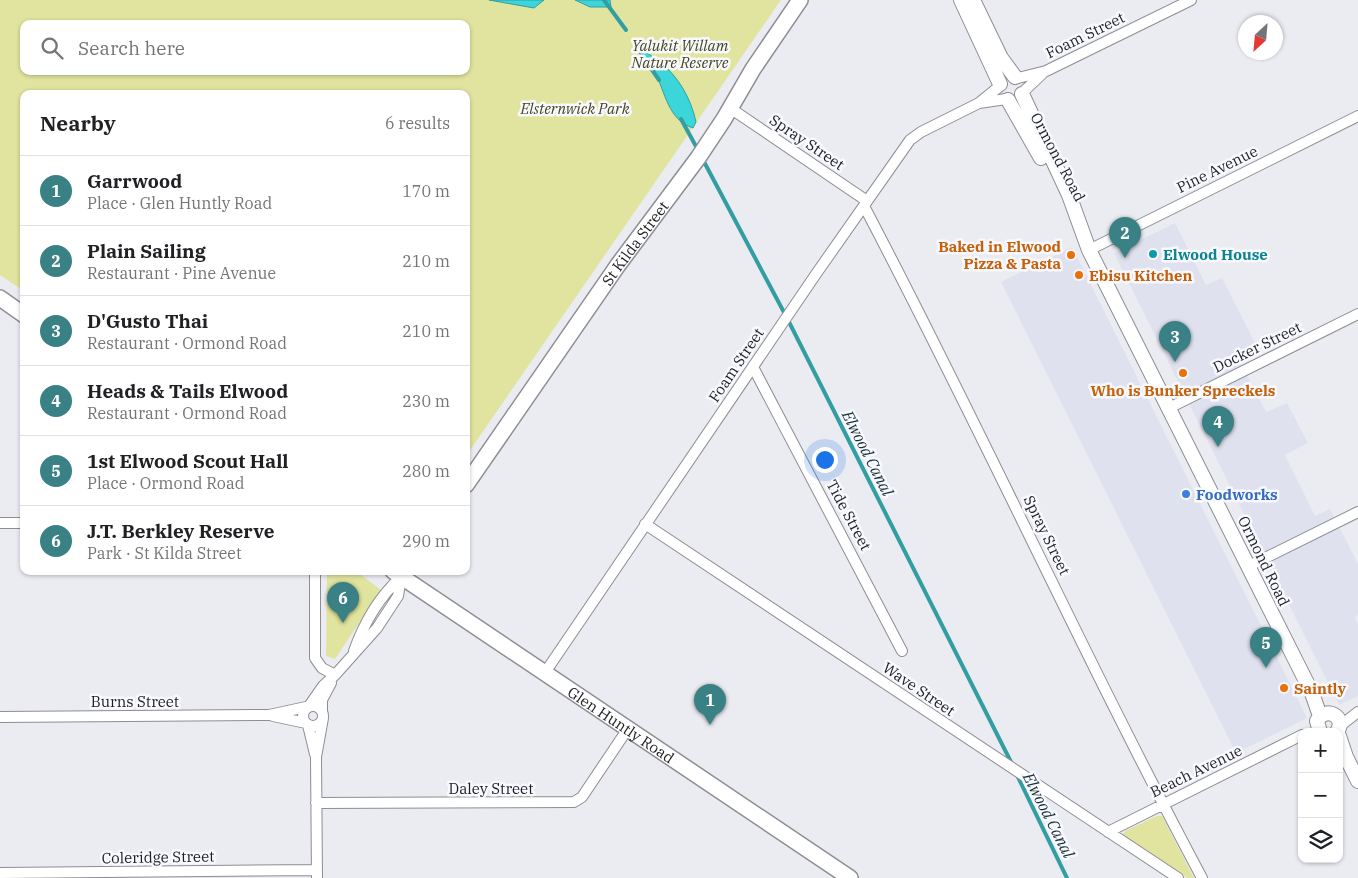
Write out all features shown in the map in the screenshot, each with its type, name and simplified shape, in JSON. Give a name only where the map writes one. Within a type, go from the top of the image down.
[{"type":"main road","name":"St Kilda Street","points":[[470,479],[618,265],[684,178],[714,134],[753,69],[800,0]]},
{"type":"main road","points":[[0,298],[20,312]]},
{"type":"main road","name":"Glen Huntly Road","points":[[402,575],[544,674],[850,878]]},
{"type":"street","points":[[961,0],[1000,85],[1000,93],[1007,100],[1016,100],[1023,93],[1023,84],[1001,58],[973,0]]},
{"type":"street","name":"Foam Street","points":[[1017,78],[1046,71],[1191,0]]},
{"type":"street","name":"Foam Street","points":[[1023,93],[1046,71]]},
{"type":"street","points":[[1000,85],[1008,77],[1017,78]]},
{"type":"street","name":"Foam Street","points":[[544,674],[645,524],[912,138],[979,103],[1000,85]]},
{"type":"street","name":"Ormond Road","points":[[1023,93],[1069,194],[1089,250],[1312,693],[1322,728]]},
{"type":"street","name":"Foam Street","points":[[979,103],[1007,100]]},
{"type":"street","name":"Ormond Road","points":[[1007,100],[1067,209],[1080,228]]},
{"type":"street","name":"Spray Street","points":[[730,108],[866,203],[1163,804],[1202,878]]},
{"type":"street","name":"Pine Avenue","points":[[1089,250],[1358,116]]},
{"type":"street","name":"Docker Street","points":[[1169,408],[1358,314]]},
{"type":"street","name":"Tide Street","points":[[753,367],[902,651]]},
{"type":"street","points":[[1247,567],[1358,512]]},
{"type":"street","points":[[0,523],[20,523]]},
{"type":"street","name":"Wave Street","points":[[645,524],[1178,878]]},
{"type":"street","points":[[315,575],[315,658],[322,668],[335,675]]},
{"type":"street","points":[[316,757],[307,724],[302,714],[322,686],[335,675],[373,634],[398,596],[399,575]]},
{"type":"street","points":[[317,874],[316,757],[323,698],[335,675]]},
{"type":"street","points":[[308,707],[316,706],[322,715]]},
{"type":"street","name":"Burns Street","points":[[269,716],[308,707]]},
{"type":"street","name":"Beach Avenue","points":[[1324,728],[1358,711]]},
{"type":"street","points":[[307,724],[316,726],[322,715]]},
{"type":"street","name":"Burns Street","points":[[0,717],[269,716],[307,724]]},
{"type":"street","name":"Daley Street","points":[[316,803],[574,802],[582,797],[627,730]]},
{"type":"street","name":"Beach Avenue","points":[[1108,832],[1298,740]]},
{"type":"street","name":"Ormond Road","points":[[1343,753],[1358,781]]},
{"type":"street","name":"Coleridge Street","points":[[0,873],[317,874]]},
{"type":"shaded area","points":[[1175,223],[1206,285],[1222,278],[1256,345],[1237,356],[1266,412],[1287,403],[1308,443],[1285,455],[1315,516],[1330,509],[1358,564],[1358,615],[1355,617],[1358,624],[1358,696],[1339,705],[1114,253]]},
{"type":"shaded area","points":[[1072,247],[1307,718],[1236,753],[1001,282]]},
{"type":"green space","name":"Elsternwick Park","points":[[0,0],[781,0],[470,450],[470,90],[20,90],[20,288],[0,275]]},
{"type":"green space","points":[[327,575],[361,575],[381,590],[335,659],[326,656]]},
{"type":"green space","points":[[1157,816],[1162,816],[1194,878],[1187,878],[1123,835],[1125,831]]},
{"type":"water","points":[[489,0],[544,0],[534,8]]},
{"type":"water","points":[[575,0],[610,0],[611,7],[590,7]]},
{"type":"water","points":[[640,47],[666,67],[683,88],[694,113],[696,122],[693,128],[678,119],[673,112],[653,69],[639,50]]},
{"type":"waterway","name":"Elwood Canal","points":[[604,0],[626,30]]},
{"type":"waterway","name":"Elwood Canal","points":[[635,44],[641,53]]},
{"type":"waterway","name":"Elwood Canal","points":[[646,61],[659,80]]},
{"type":"waterway","name":"Elwood Canal","points":[[681,119],[698,150]]},
{"type":"waterway","name":"Elwood Canal","points":[[702,158],[787,318],[1012,764]]},
{"type":"waterway","name":"Elwood Canal","points":[[1017,775],[1067,878]]},
{"type":"place","name":"Elwood House","points":[[1153,254]]},
{"type":"place","name":"Baked in Elwood Pizza & Pasta","points":[[1071,255]]},
{"type":"place","name":"Plain Sailing","points":[[1125,258]]},
{"type":"place","name":"Ebisu Kitchen","points":[[1079,275]]},
{"type":"place","name":"D'Gusto Thai","points":[[1175,362]]},
{"type":"place","name":"Who is Bunker Spreckels","points":[[1183,373]]},
{"type":"place","name":"Heads & Tails Elwood","points":[[1218,447]]},
{"type":"place","name":"Foodworks","points":[[1186,494]]},
{"type":"place","name":"J.T. Berkley Reserve","points":[[343,623]]},
{"type":"place","name":"1st Elwood Scout Hall","points":[[1266,668]]},
{"type":"place","name":"Saintly","points":[[1284,688]]},
{"type":"place","name":"Garrwood","points":[[710,725]]},
{"type":"park label","name":"Yalukit Willam Nature Reserve","points":[[680,54]]}]
